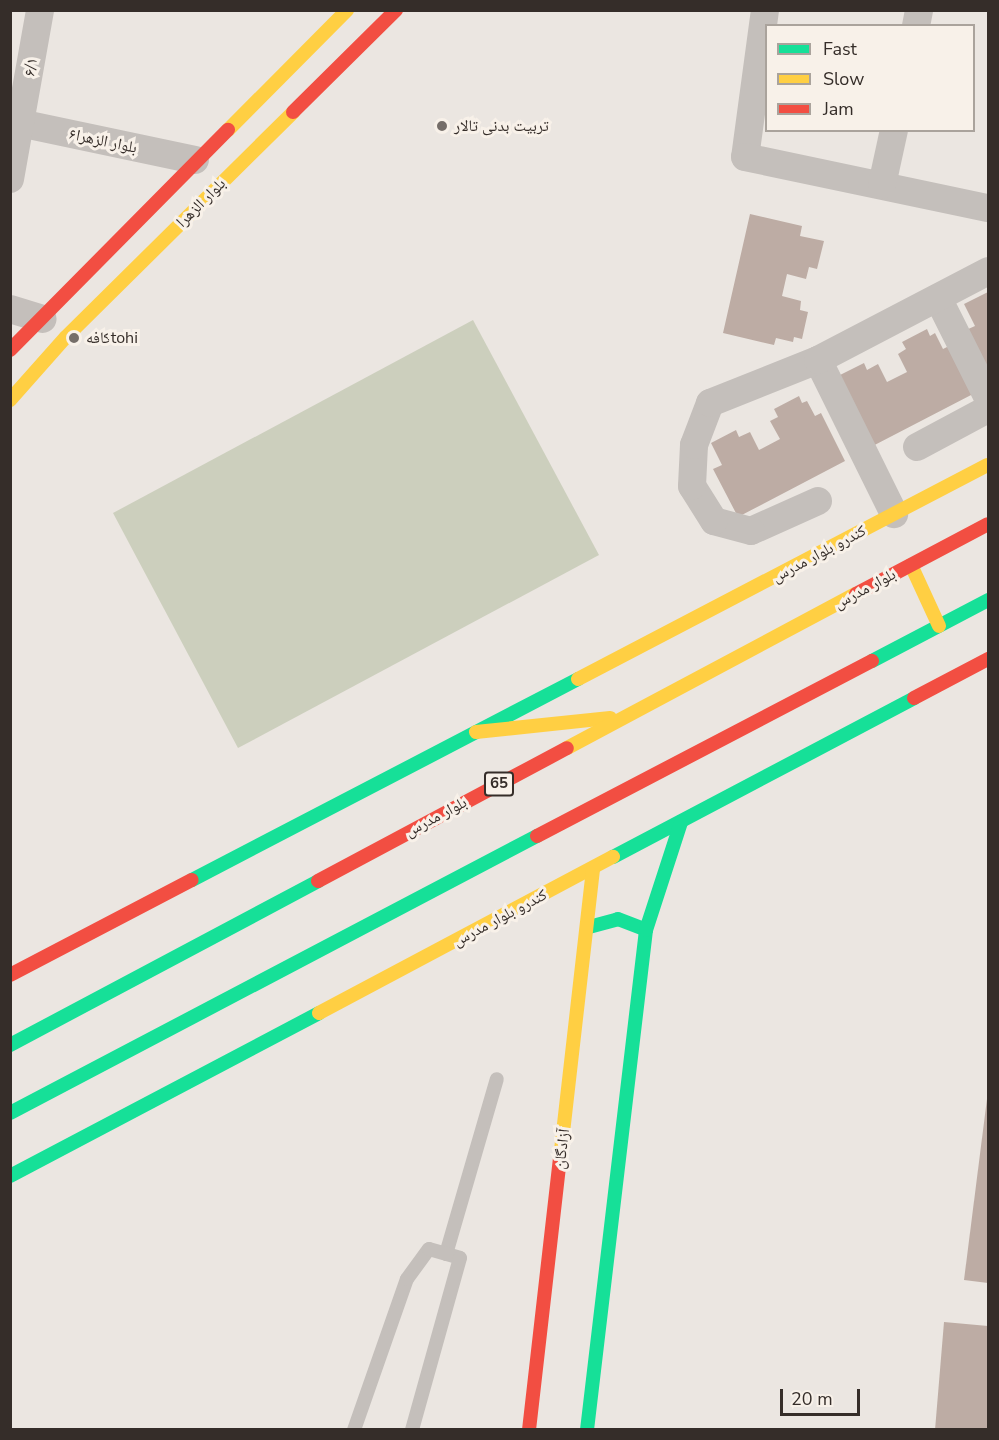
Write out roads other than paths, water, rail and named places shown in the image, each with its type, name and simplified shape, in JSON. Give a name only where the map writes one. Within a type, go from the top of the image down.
[{"type":"main road","name":"بلوار الزهرا","points":[[10,351],[195,160],[346,10]]},
{"type":"main road","name":"بلوار الزهرا","points":[[10,400],[66,337],[396,10]]},
{"type":"main road","name":"کندرو بلوار مدرس","points":[[10,975],[988,465]]},
{"type":"main road","name":"بلوار مدرس","points":[[10,1044],[988,524]]},
{"type":"main road","points":[[910,565],[939,626]]},
{"type":"main road","points":[[10,1113],[988,600]]},
{"type":"main road","name":"کندرو بلوار مدرس","points":[[10,1176],[988,658]]},
{"type":"main road","points":[[476,732],[627,716]]},
{"type":"main road","points":[[587,1430],[646,930],[681,822]]},
{"type":"main road","name":"آزادگان","points":[[529,1430],[589,927],[593,868]]},
{"type":"main road","points":[[589,927],[618,919],[646,930]]},
{"type":"street","name":"۶/۱","points":[[10,179],[16,122],[40,10]]},
{"type":"street","points":[[765,10],[746,157],[988,208]]},
{"type":"street","name":"بلوار الزهرا۶","points":[[16,122],[195,160]]},
{"type":"street","points":[[882,185],[894,132]]},
{"type":"street","points":[[818,501],[751,531],[714,521],[692,486],[694,445],[710,403],[818,360],[988,271]]},
{"type":"street","points":[[938,298],[988,398]]},
{"type":"street","points":[[10,309],[42,319]]},
{"type":"street","points":[[818,360],[894,514]]},
{"type":"street","points":[[917,447],[988,409]]},
{"type":"lane","points":[[446,1254],[498,1079]]},
{"type":"lane","points":[[354,1430],[407,1278],[429,1249],[460,1258],[412,1430]]},
{"type":"place","name":"تربیت بدنی تالار","points":[[442,126]]},
{"type":"place","name":"کافهtohi","points":[[74,338]]}]
